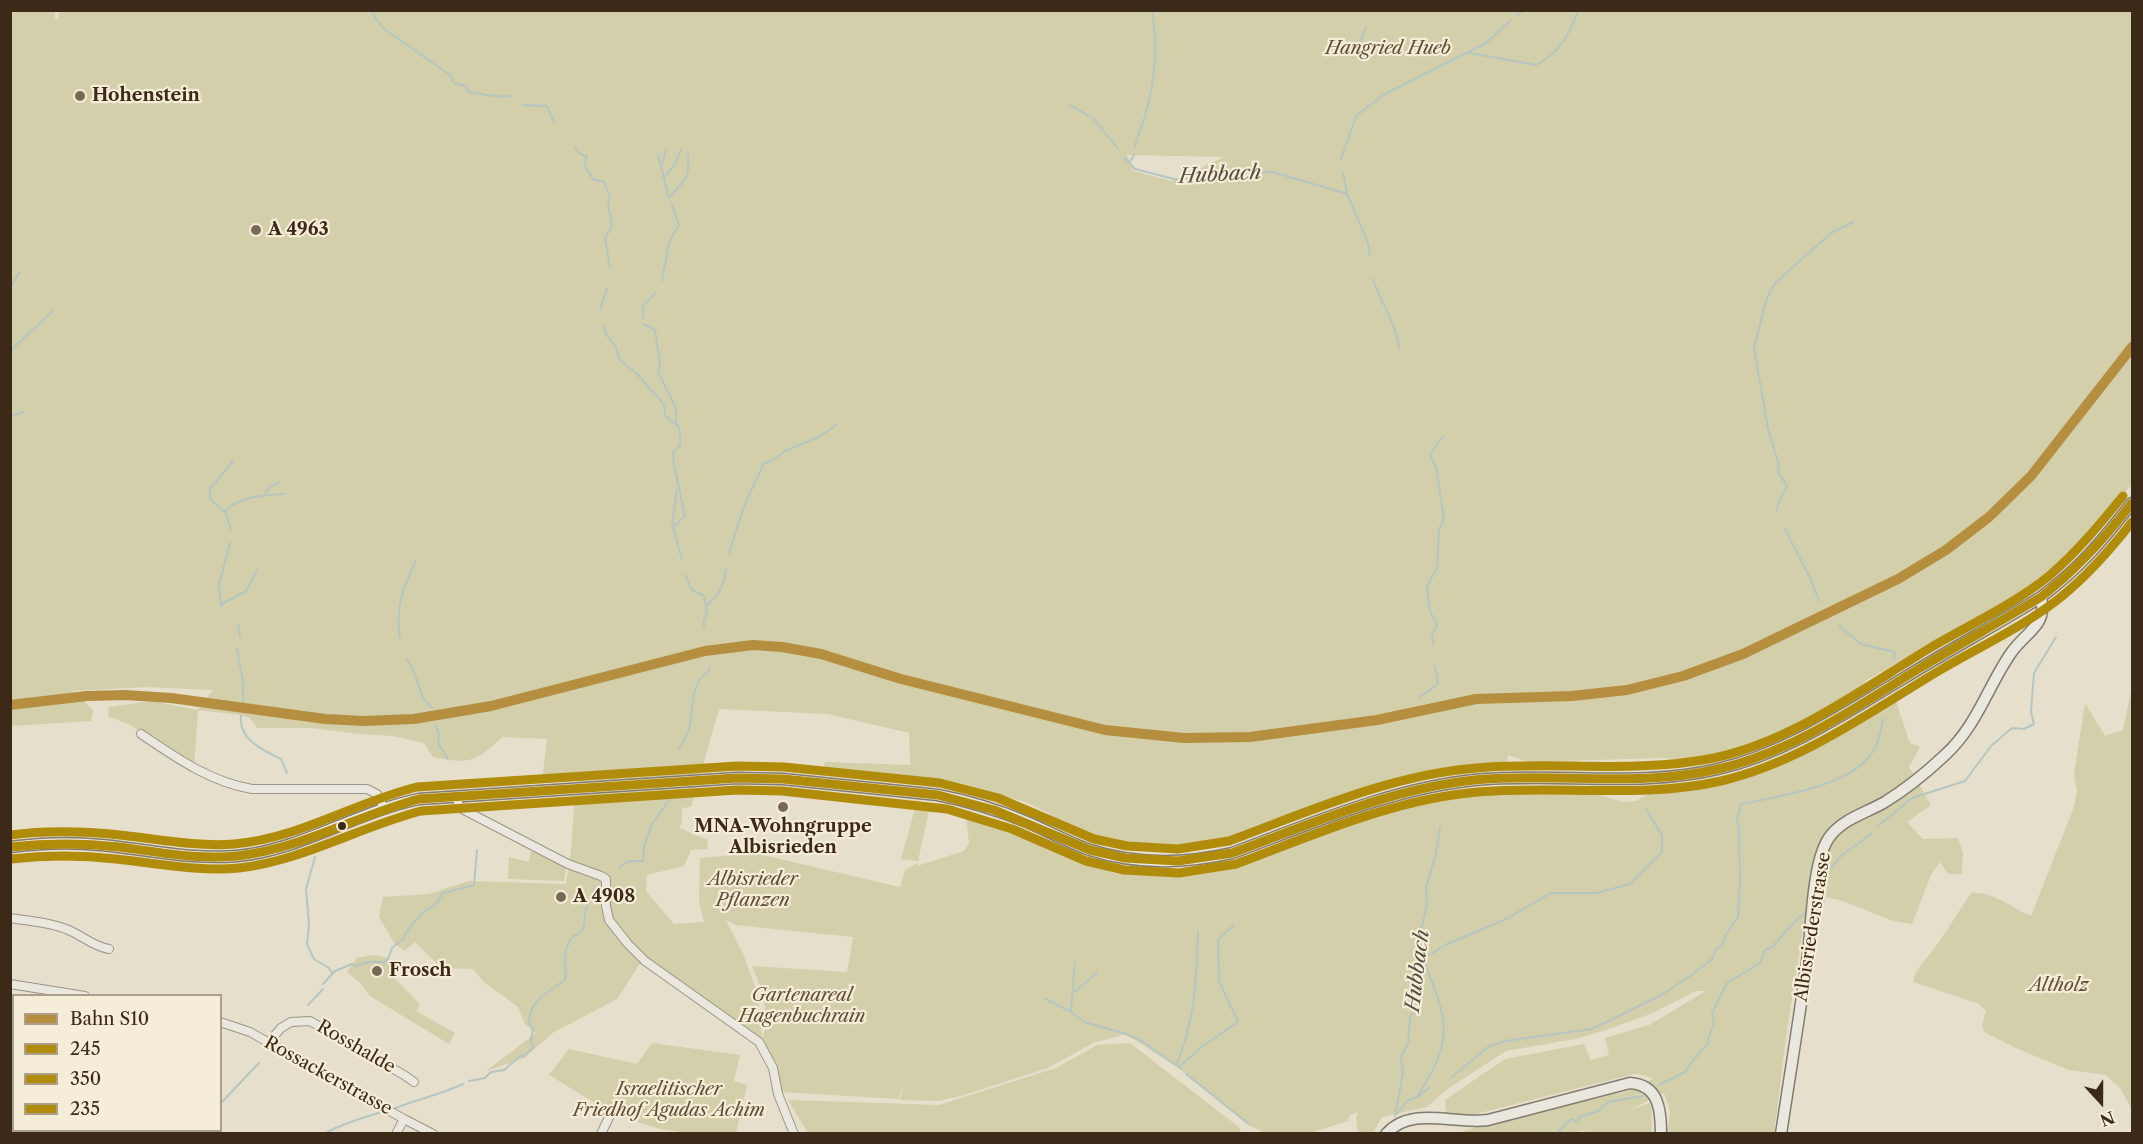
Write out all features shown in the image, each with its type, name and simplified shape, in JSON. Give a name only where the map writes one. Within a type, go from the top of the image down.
[{"type":"main road","points":[[10,847],[64,843],[204,857],[240,856],[290,845],[384,808],[419,800],[737,778],[783,779],[938,795],[1004,813],[1090,850],[1125,859],[1163,862],[1209,858],[1232,853],[1396,795],[1433,786],[1516,777],[1631,780],[1662,778],[1690,775],[1762,756],[1815,731],[2040,597],[2084,561],[2133,503]]},
{"type":"main road","name":"Albisriederstrasse","points":[[1781,1134],[1819,864],[1825,844],[1840,826],[1898,794],[1963,737],[2007,659],[2041,619],[2043,610],[2040,597]]},
{"type":"main road","points":[[1386,1134],[1396,1124],[1406,1119],[1478,1121],[1630,1083],[1641,1085],[1655,1095],[1660,1112],[1661,1134]]},
{"type":"main road","points":[[10,1133],[16,1134]]},
{"type":"street","points":[[141,734],[193,767],[240,787],[252,789],[367,789],[377,794],[384,808]]},
{"type":"street","points":[[456,796],[462,808],[568,864],[606,879],[606,906],[609,920],[627,944],[645,961],[759,1042],[773,1068],[778,1094],[794,1134]]},
{"type":"street","points":[[10,918],[60,926],[94,946],[109,949]]},
{"type":"street","points":[[10,984],[72,994]]},
{"type":"street","name":"Rosshalde","points":[[268,1043],[281,1028],[291,1022],[310,1021],[414,1082]]},
{"type":"street","name":"Rossackerstrasse","points":[[222,1023],[250,1032],[433,1134]]},
{"type":"street","points":[[601,1134],[611,1113]]},
{"type":"street","points":[[396,1134],[404,1119]]},
{"type":"green space","points":[[59,10],[2132,11],[2132,484],[2078,548],[2041,581],[1865,681],[1863,690],[1800,727],[1766,743],[1704,762],[1663,758],[1528,762],[1508,755],[1506,769],[1392,784],[1227,842],[1172,849],[1109,842],[1086,835],[1064,825],[1048,813],[1026,802],[1000,795],[823,772],[825,762],[910,765],[909,733],[828,714],[719,709],[691,807],[682,808],[682,823],[679,828],[708,840],[707,849],[691,850],[684,866],[647,875],[646,891],[674,924],[704,922],[699,900],[700,858],[754,853],[900,887],[905,870],[918,863],[917,866],[964,851],[969,843],[966,816],[949,814],[941,808],[976,815],[1092,866],[1117,874],[1182,876],[1237,867],[1355,822],[1410,805],[1475,792],[1508,790],[1593,793],[1623,802],[1636,801],[1648,794],[1709,785],[1771,767],[1810,748],[1895,699],[1910,743],[1920,747],[1909,767],[1931,805],[1907,822],[1923,839],[1958,838],[1963,853],[1962,874],[1948,874],[1940,862],[1931,875],[1912,924],[1893,921],[1843,901],[1809,893],[1787,1030],[1774,1133],[1667,1133],[1670,1111],[1664,1093],[1626,1112],[1651,1102],[1652,1133],[1580,1133],[1593,1127],[1576,1133],[1458,1133],[1629,1091],[1653,1079],[1634,1074],[1480,1113],[1464,1116],[1446,1113],[1445,1100],[1505,1059],[1584,1044],[1591,1060],[1609,1055],[1605,1038],[1649,1025],[1706,991],[1696,991],[1653,1013],[1606,1030],[1575,1039],[1506,1051],[1446,1090],[1427,1107],[1382,1117],[1373,1133],[1358,1133],[1356,1118],[1358,1112],[1350,1115],[1348,1121],[1310,1133],[1265,1133],[1248,1125],[1181,1070],[1126,1034],[1093,1043],[1048,1068],[961,1096],[938,1101],[899,1100],[907,1079],[898,1099],[781,1092],[762,1041],[765,1029],[765,1006],[752,966],[847,972],[853,937],[735,925],[726,920],[743,954],[758,994],[762,1037],[760,1039],[645,956],[617,999],[554,1032],[524,1058],[486,1071],[536,1033],[525,1024],[518,1007],[484,982],[473,969],[441,968],[415,942],[405,951],[394,943],[379,917],[383,897],[429,894],[469,881],[566,884],[571,851],[576,778],[542,780],[547,739],[502,737],[478,757],[464,761],[433,757],[424,743],[393,736],[311,728],[257,728],[250,718],[241,715],[198,710],[194,766],[130,725],[108,716],[109,707],[152,701],[197,710],[213,690],[146,687],[73,691],[93,710],[91,721],[11,726],[11,11],[55,11],[55,19],[58,19]],"holes":[[[1128,155],[1224,157],[1172,181],[1133,171]]]},
{"type":"green space","name":"Altholz","points":[[2132,686],[2132,1111],[2121,1089],[2106,1075],[2069,1070],[2018,1049],[1984,1032],[1982,1025],[1986,1011],[1979,1004],[1913,982],[1916,972],[1971,893],[1994,897],[2031,916],[2074,807],[2077,791],[2074,774],[2085,703],[2105,736],[2123,730]]},
{"type":"green space","points":[[916,805],[930,806],[918,861],[901,859]]},
{"type":"green space","points":[[531,851],[566,867],[564,881],[508,879],[509,857],[529,862]]},
{"type":"green space","points":[[373,955],[390,958],[395,979],[420,1004],[416,1011],[455,1033],[449,1044],[370,996],[347,972],[357,958]]},
{"type":"green space","name":"Israelitischer Friedhof Agudas Achim","points":[[652,1043],[740,1055],[734,1081],[747,1085],[736,1133],[687,1133],[660,1129],[613,1114],[549,1075],[569,1049],[637,1064]]},
{"type":"green space","points":[[1130,1043],[1240,1128],[1241,1133],[808,1133],[788,1100],[939,1105],[1056,1068],[1097,1045]]},
{"type":"waterway","points":[[370,10],[384,29],[449,74],[454,83],[465,86],[469,92],[510,96]]},
{"type":"waterway","name":"Hubbach","points":[[1135,147],[1144,120],[1153,77],[1155,37],[1152,10]]},
{"type":"waterway","points":[[1409,11],[1416,10]]},
{"type":"waterway","points":[[1517,15],[1525,10]]},
{"type":"waterway","points":[[1470,53],[1536,65],[1558,48],[1579,10]]},
{"type":"waterway","name":"Hubbach","points":[[1341,159],[1356,116],[1385,94],[1486,43],[1511,20]]},
{"type":"waterway","points":[[1355,54],[1366,27]]},
{"type":"waterway","points":[[523,105],[547,106],[554,123]]},
{"type":"waterway","name":"Hubbach","points":[[1070,105],[1094,119],[1118,149]]},
{"type":"waterway","points":[[575,148],[587,157],[584,165],[593,179],[604,182],[610,197],[608,204],[612,226],[605,238],[610,268]]},
{"type":"waterway","points":[[661,164],[666,148]]},
{"type":"waterway","points":[[665,177],[675,164],[681,149]]},
{"type":"waterway","points":[[658,155],[669,198],[687,175],[688,154]]},
{"type":"waterway","name":"Hubbach","points":[[1129,163],[1134,155]]},
{"type":"waterway","name":"Hubbach","points":[[1125,158],[1135,169],[1179,180],[1228,172],[1273,172],[1347,194]]},
{"type":"waterway","name":"Hubbach","points":[[1343,172],[1347,194],[1368,243],[1370,255]]},
{"type":"waterway","points":[[662,281],[669,242],[679,225],[671,202]]},
{"type":"waterway","points":[[1777,510],[1787,486],[1778,472],[1779,465],[1768,429],[1754,347],[1767,298],[1775,283],[1831,233],[1853,222]]},
{"type":"waterway","points":[[10,288],[20,272]]},
{"type":"waterway","name":"Hubbach","points":[[1373,279],[1396,332],[1399,349]]},
{"type":"waterway","points":[[600,310],[607,288]]},
{"type":"waterway","points":[[643,319],[643,306],[656,292]]},
{"type":"waterway","points":[[10,351],[53,311]]},
{"type":"waterway","points":[[644,324],[655,330],[660,364],[658,372],[676,408],[676,421],[680,431],[680,445],[673,453],[685,516],[673,527],[682,560]]},
{"type":"waterway","points":[[603,326],[616,347],[620,360],[636,373],[664,404],[665,415],[677,426]]},
{"type":"waterway","points":[[10,416],[23,412]]},
{"type":"waterway","points":[[729,553],[744,506],[764,463],[772,461],[785,451],[819,437],[836,425]]},
{"type":"waterway","name":"Hubbach","points":[[1433,645],[1432,636],[1437,625],[1430,611],[1427,586],[1437,568],[1439,529],[1444,519],[1436,467],[1430,455],[1443,436]]},
{"type":"waterway","points":[[231,530],[226,513],[210,499],[210,489],[233,461]]},
{"type":"waterway","points":[[265,493],[279,482]]},
{"type":"waterway","points":[[672,525],[677,490]]},
{"type":"waterway","points":[[225,512],[244,500],[285,494]]},
{"type":"waterway","points":[[1784,527],[1819,601]]},
{"type":"waterway","points":[[221,606],[219,585],[230,543]]},
{"type":"waterway","points":[[400,638],[399,607],[416,560]]},
{"type":"waterway","points":[[706,606],[720,590],[726,569]]},
{"type":"waterway","points":[[222,604],[246,591],[257,570]]},
{"type":"waterway","points":[[685,575],[692,590],[704,596],[707,614],[704,627]]},
{"type":"waterway","points":[[238,624],[240,637]]},
{"type":"waterway","points":[[1839,626],[1861,644],[1895,652],[1894,660]]},
{"type":"waterway","points":[[1878,826],[1912,798],[1965,781],[1991,746],[2012,728],[2024,729],[2034,724],[2031,712],[2034,673],[2056,637]]},
{"type":"waterway","points":[[237,649],[243,683],[243,704]]},
{"type":"waterway","points":[[406,659],[412,667],[423,698],[432,708]]},
{"type":"waterway","points":[[679,749],[690,724],[695,691],[710,666]]},
{"type":"waterway","name":"Hubbach","points":[[1420,697],[1438,684],[1435,666]]},
{"type":"waterway","points":[[241,715],[243,731],[247,737],[259,747],[281,759],[287,773]]},
{"type":"waterway","points":[[1452,1077],[1488,1047],[1505,1041],[1592,1029],[1661,995],[1712,959],[1716,949],[1722,945],[1726,934],[1738,917],[1740,883],[1737,820],[1741,804],[1796,793],[1836,780],[1853,771],[1867,760],[1876,746],[1883,719]]},
{"type":"waterway","points":[[436,725],[439,734],[438,743],[448,759]]},
{"type":"waterway","points":[[619,868],[629,861],[643,861],[644,847],[651,826],[669,800]]},
{"type":"waterway","points":[[1417,1097],[1437,1060],[1444,1030],[1440,1006],[1426,966],[1426,957],[1447,944],[1506,919],[1551,893],[1597,893],[1630,884],[1662,852],[1662,835],[1646,809]]},
{"type":"waterway","name":"Hubbach","points":[[1395,1116],[1403,1072],[1401,1056],[1408,1044],[1410,1017],[1415,1010],[1418,944],[1427,904],[1426,888],[1436,854],[1440,827]]},
{"type":"waterway","points":[[1824,901],[1826,873],[1841,856],[1871,834]]},
{"type":"waterway","points":[[323,984],[335,971],[352,964],[356,966],[369,962],[384,962],[388,959],[392,948],[404,938],[422,913],[435,905],[443,893],[474,885],[477,850]]},
{"type":"waterway","points":[[315,857],[306,889],[309,924],[307,944],[314,959],[329,968],[332,973]]},
{"type":"waterway","points":[[469,1081],[485,1078],[491,1072],[504,1070],[533,1048],[531,1039],[533,1030],[529,1022],[532,1008],[541,997],[565,980],[566,949],[572,937],[583,929],[586,909],[596,886]]},
{"type":"waterway","points":[[1659,1085],[1685,1072],[1709,1043],[1708,1039],[1714,1023],[1712,1013],[1727,983],[1760,963],[1765,950],[1773,946],[1799,917],[1808,912]]},
{"type":"waterway","points":[[1181,1069],[1179,1067],[1204,1045],[1238,1022],[1219,981],[1218,940],[1234,925]]},
{"type":"waterway","points":[[1176,1065],[1188,1032],[1191,1015],[1198,931]]},
{"type":"waterway","points":[[1071,1012],[1075,962]]},
{"type":"waterway","points":[[1074,992],[1097,973]]},
{"type":"waterway","points":[[308,1005],[323,989]]},
{"type":"waterway","points":[[1044,998],[1071,1012],[1084,1022],[1140,1040],[1179,1067]]},
{"type":"waterway","points":[[222,1102],[259,1063]]},
{"type":"waterway","points":[[1186,1074],[1249,1124]]},
{"type":"waterway","points":[[396,1108],[463,1084]]},
{"type":"waterway","points":[[1397,1114],[1407,1101],[1429,1088]]},
{"type":"waterway","points":[[1556,1134],[1571,1119],[1576,1122],[1580,1117],[1598,1111],[1608,1102],[1643,1096]]},
{"type":"waterway","points":[[323,1134],[379,1113]]},
{"type":"waterway","points":[[1548,1134],[1550,1132],[1553,1134]]},
{"type":"rail line","name":"S10","points":[[10,705],[87,696],[125,695],[171,698],[325,719],[364,721],[414,719],[491,706],[705,651],[753,645],[782,647],[821,654],[901,679],[1105,730],[1184,738],[1250,737],[1377,720],[1476,699],[1572,696],[1627,690],[1683,676],[1743,654],[1898,579],[1946,550],[1989,517],[2031,476],[2132,347]]},
{"type":"transit line","name":"235","points":[[10,835],[79,832],[191,844],[234,844],[258,841],[304,828],[417,787],[737,766],[784,767],[940,783],[998,798],[1094,839],[1127,846],[1178,849],[1229,841],[1350,796],[1412,778],[1444,772],[1506,766],[1625,766],[1684,763],[1714,758],[1772,739],[1826,712],[2035,586],[2079,548],[2123,496]]},
{"type":"transit line","name":"245","points":[[10,847],[78,844],[193,856],[237,856],[307,839],[419,799],[737,778],[783,779],[938,795],[994,810],[1090,850],[1125,858],[1178,861],[1232,853],[1381,799],[1443,785],[1504,778],[1627,779],[1688,775],[1718,769],[1772,752],[1823,727],[2041,597],[2090,553],[2132,503]]},
{"type":"transit line","name":"350","points":[[11,859],[77,856],[193,868],[239,868],[308,851],[421,811],[737,790],[782,791],[947,809],[1012,829],[1086,861],[1124,870],[1179,873],[1236,864],[1385,810],[1447,796],[1508,790],[1630,791],[1691,786],[1721,781],[1780,761],[1835,734],[2033,617],[2081,580],[2132,522]]},
{"type":"place","name":"Hohenstein","points":[[80,96]]},
{"type":"place","name":"A 4963","points":[[256,230]]},
{"type":"place","name":"MNA-Wohngruppe Albisrieden","points":[[783,807]]},
{"type":"place","name":"A 4908","points":[[561,897]]},
{"type":"place","name":"Frosch","points":[[377,971]]},
{"type":"park label","name":"Hangried Hueb","points":[[1388,49]]},
{"type":"park label","name":"Albisrieder Pflanzen","points":[[753,890]]},
{"type":"park label","name":"Gartenareal Hagenbuchrain","points":[[802,1006]]}]
